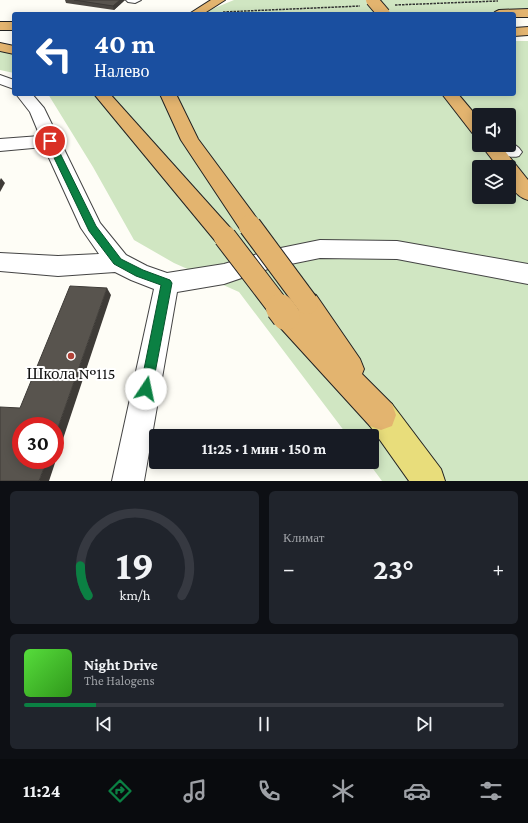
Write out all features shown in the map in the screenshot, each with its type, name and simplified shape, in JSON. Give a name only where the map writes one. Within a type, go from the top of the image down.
[{"type":"highway","points":[[198,12],[219,0]]},
{"type":"highway","points":[[372,1],[382,12]]},
{"type":"highway","points":[[516,13],[528,13]]},
{"type":"highway","points":[[516,22],[528,21]]},
{"type":"highway","points":[[0,26],[12,26]]},
{"type":"highway","points":[[516,32],[528,31]]},
{"type":"highway","points":[[0,36],[12,36]]},
{"type":"highway","points":[[0,48],[12,50]]},
{"type":"highway","points":[[104,96],[225,237],[297,310],[381,415]]},
{"type":"highway","points":[[169,96],[190,140],[250,226],[297,310]]},
{"type":"highway","points":[[452,96],[472,121]]},
{"type":"highway","points":[[500,152],[509,158],[528,193]]},
{"type":"main road","points":[[381,415],[429,481]]},
{"type":"street","points":[[22,96],[38,111],[50,141],[92,228],[118,262],[139,273],[167,283],[224,274],[271,259],[320,249],[397,250],[528,274]]},
{"type":"street","points":[[463,110],[472,118]]},
{"type":"street","points":[[0,145],[50,141]]},
{"type":"street","points":[[0,262],[58,266],[118,262]]},
{"type":"street","points":[[128,481],[167,283]]},
{"type":"green space","points":[[234,0],[528,0],[528,16],[516,14],[516,12],[205,12]]},
{"type":"green space","points":[[516,41],[528,41],[528,481],[382,481],[373,469],[379,469],[379,429],[343,429],[239,292],[174,263],[134,240],[93,167],[49,96],[516,96]]},
{"type":"green space","points":[[0,46],[12,46],[12,73],[0,70]]},
{"type":"building","points":[[74,0],[120,0],[113,6]]},
{"type":"building","points":[[70,286],[107,288],[62,417],[12,417],[12,469],[44,469],[39,481],[0,481],[0,407],[20,408]]},
{"type":"place","name":"Школа №115","points":[[71,356]]},
{"type":"route","points":[[50,141],[92,228],[118,262],[139,273],[167,283],[146,389]]}]
